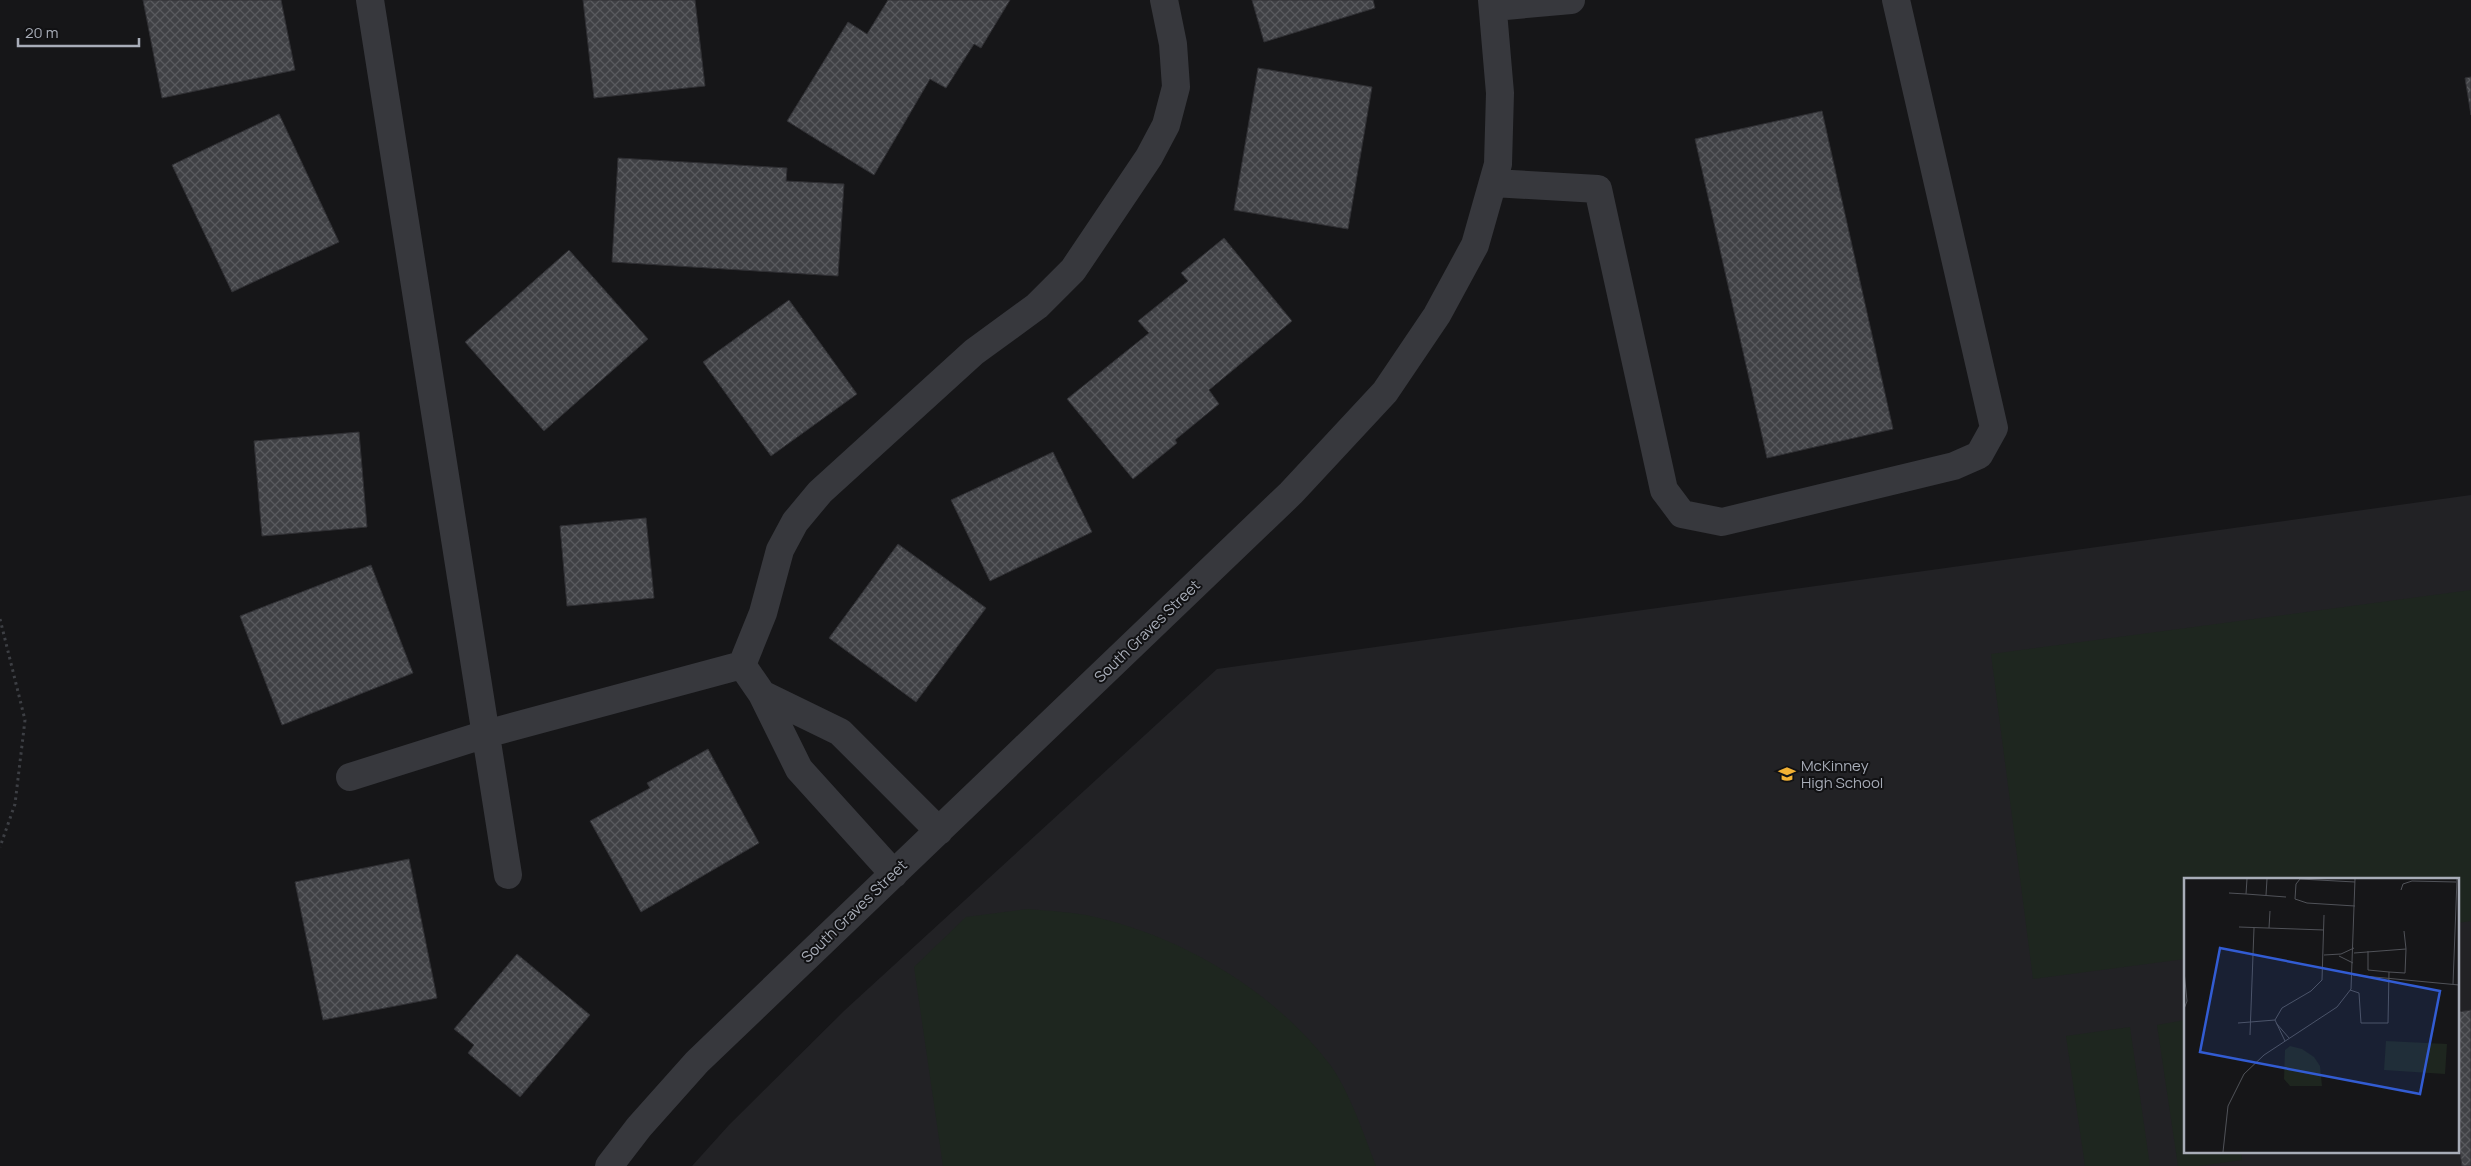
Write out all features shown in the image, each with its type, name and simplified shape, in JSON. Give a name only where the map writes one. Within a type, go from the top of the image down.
[{"type":"street","points":[[370,0],[508,875]]},
{"type":"street","points":[[742,666],[763,613],[780,550],[795,522],[820,492],[893,425],[974,352],[1037,306],[1073,270],[1149,158],[1166,125],[1176,87],[1173,44],[1164,0]]},
{"type":"street","points":[[1493,4],[1571,0]]},
{"type":"street","points":[[1493,183],[1598,189],[1664,490],[1682,514],[1722,522],[1954,466],[1979,454],[1994,428],[1896,0]]},
{"type":"street","name":"South Graves Street","points":[[609,1166],[639,1126],[697,1062],[1291,493],[1385,392],[1437,315],[1475,245],[1493,183],[1498,164],[1500,93],[1493,4]]},
{"type":"street","points":[[350,777],[486,734],[742,666]]},
{"type":"street","points":[[742,666],[762,694],[799,769],[894,874]]},
{"type":"street","points":[[762,694],[840,732],[939,830]]},
{"type":"path","points":[[0,619],[25,720],[15,804],[0,847]]},
{"type":"shaded area","name":"McKinney High School","points":[[2471,495],[2471,1166],[692,1166],[729,1125],[845,1010],[1217,669]]},
{"type":"shaded area","points":[[2471,590],[2471,921],[2458,923],[2458,878],[2184,878],[2184,959],[2033,979],[1991,654]]},
{"type":"shaded area","points":[[1028,909],[1087,915],[1129,926],[1194,954],[1226,972],[1255,992],[1283,1014],[1308,1039],[1338,1076],[1362,1128],[1376,1166],[943,1166],[914,967],[966,917]]},
{"type":"shaded area","points":[[2184,1020],[2184,1154],[2241,1154],[2242,1160],[2199,1166],[2178,1166],[2157,1025]]},
{"type":"shaded area","points":[[2130,1027],[2150,1166],[2085,1166],[2066,1036]]},
{"type":"building","points":[[143,0],[281,0],[295,70],[162,98]]},
{"type":"building","points":[[583,0],[695,0],[705,86],[594,98]]},
{"type":"building","points":[[888,0],[1010,0],[981,48],[974,44],[946,88],[930,79],[874,175],[787,121],[848,22],[867,34]]},
{"type":"building","points":[[1252,0],[1373,0],[1375,8],[1264,42]]},
{"type":"building","points":[[1258,68],[1372,87],[1348,229],[1234,210]]},
{"type":"building","points":[[2471,77],[2471,115],[2465,78]]},
{"type":"building","points":[[1822,111],[1893,429],[1767,458],[1695,139]]},
{"type":"building","points":[[279,114],[339,242],[232,292],[172,165]]},
{"type":"building","points":[[618,158],[787,168],[786,181],[844,184],[838,276],[612,262]]},
{"type":"building","points":[[1224,238],[1292,321],[1209,390],[1219,404],[1175,440],[1177,443],[1133,479],[1067,399],[1149,333],[1138,321],[1188,281],[1181,273]]},
{"type":"building","points":[[569,250],[648,339],[544,431],[465,342]]},
{"type":"building","points":[[789,300],[857,394],[771,456],[703,362]]},
{"type":"building","points":[[359,432],[367,527],[262,536],[254,441]]},
{"type":"building","points":[[1053,452],[1092,532],[990,581],[951,500]]},
{"type":"building","points":[[646,518],[654,598],[567,606],[560,526]]},
{"type":"building","points":[[898,544],[986,608],[916,702],[829,638]]},
{"type":"building","points":[[371,565],[413,673],[282,725],[240,616]]},
{"type":"building","points":[[708,749],[759,843],[641,912],[590,821],[650,788],[647,783]]},
{"type":"building","points":[[409,859],[437,998],[323,1020],[295,882]]},
{"type":"building","points":[[517,954],[590,1015],[520,1097],[468,1053],[474,1045],[454,1029]]},
{"type":"building","points":[[2471,1010],[2471,1166],[2462,1166],[2458,1140],[2458,1012]]},
{"type":"place","name":"McKinney High School","points":[[1787,774]]}]
